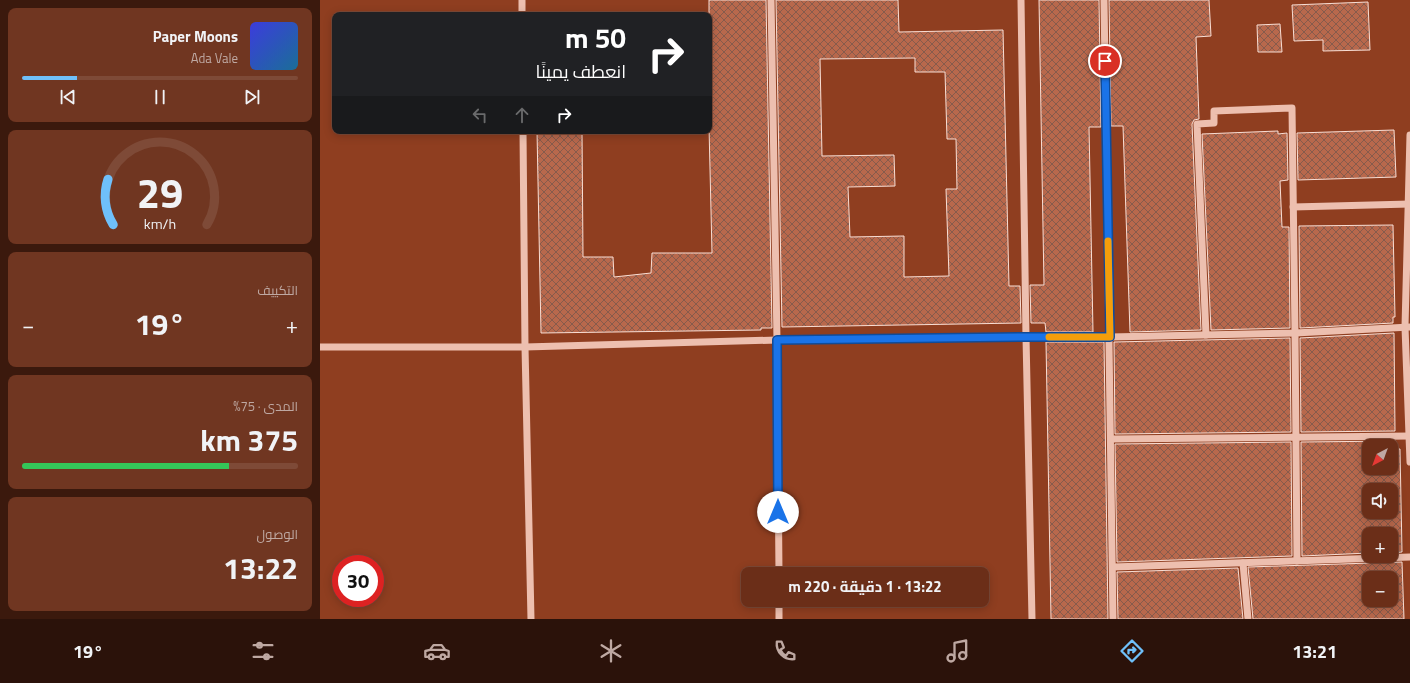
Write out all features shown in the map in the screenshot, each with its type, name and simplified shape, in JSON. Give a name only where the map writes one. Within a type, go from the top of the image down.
[{"type":"street","points":[[522,0],[522,12]]},
{"type":"street","points":[[771,0],[777,340],[779,567]]},
{"type":"street","points":[[1021,0],[1032,619]]},
{"type":"street","points":[[1104,0],[1114,619]]},
{"type":"street","points":[[1206,335],[1197,124],[1214,123],[1214,111],[1292,108],[1296,333],[1297,561]]},
{"type":"street","points":[[523,134],[525,347],[531,619]]},
{"type":"street","points":[[1410,135],[1408,327],[1410,462]]},
{"type":"street","points":[[1294,207],[1410,204]]},
{"type":"street","points":[[320,347],[525,347],[777,340],[1110,337],[1296,333],[1408,327]]},
{"type":"street","points":[[1111,439],[1410,436]]},
{"type":"street","points":[[1113,567],[1410,557]]},
{"type":"street","points":[[1243,562],[1248,619]]},
{"type":"street","points":[[779,607],[779,619]]},
{"type":"building","points":[[709,0],[766,0],[772,328],[761,328],[761,330],[541,333],[537,134],[582,134],[583,257],[613,257],[614,277],[651,273],[652,253],[712,253],[709,134],[712,134],[712,12],[709,12]]},
{"type":"building","points":[[776,0],[898,0],[899,32],[1003,30],[1009,286],[1020,286],[1021,323],[782,327]],"holes":[[[915,58],[915,72],[945,72],[947,139],[956,139],[957,189],[946,189],[949,276],[904,277],[904,236],[850,237],[848,187],[895,186],[894,155],[822,156],[820,59]]]},
{"type":"building","points":[[1039,0],[1099,0],[1101,127],[1089,127],[1093,332],[1046,332],[1045,323],[1031,323],[1030,285],[1044,285]]},
{"type":"building","points":[[1109,0],[1209,0],[1211,36],[1196,37],[1199,119],[1194,120],[1192,124],[1201,330],[1130,332],[1123,126],[1111,126]]},
{"type":"building","points":[[1368,2],[1370,50],[1323,51],[1323,40],[1294,41],[1292,5]]},
{"type":"building","points":[[1280,24],[1282,52],[1258,52],[1257,25]]},
{"type":"building","points":[[1394,130],[1396,177],[1298,180],[1297,133]]},
{"type":"building","points":[[1278,131],[1278,134],[1287,133],[1288,180],[1280,181],[1282,227],[1289,227],[1290,328],[1211,330],[1202,134]]},
{"type":"building","points":[[1393,225],[1395,317],[1393,317],[1393,323],[1300,328],[1299,226]]},
{"type":"building","points":[[1394,333],[1395,431],[1301,432],[1300,338]]},
{"type":"building","points":[[1290,338],[1291,432],[1115,434],[1114,342]]},
{"type":"building","points":[[1046,342],[1104,342],[1108,619],[1051,619]]},
{"type":"building","points":[[1362,441],[1362,475],[1398,475],[1398,449],[1400,449],[1402,552],[1398,552],[1398,527],[1362,527],[1362,553],[1302,556],[1301,442]]},
{"type":"building","points":[[1291,442],[1292,556],[1117,562],[1115,444]]},
{"type":"building","points":[[1402,562],[1404,619],[1253,619],[1248,567]]},
{"type":"building","points":[[1238,568],[1243,619],[1118,619],[1117,572]]},
{"type":"slow traffic","points":[[1049,337],[1110,337],[1108,241]]},
{"type":"route","points":[[778,512],[777,340],[1110,337],[1105,61]]}]
